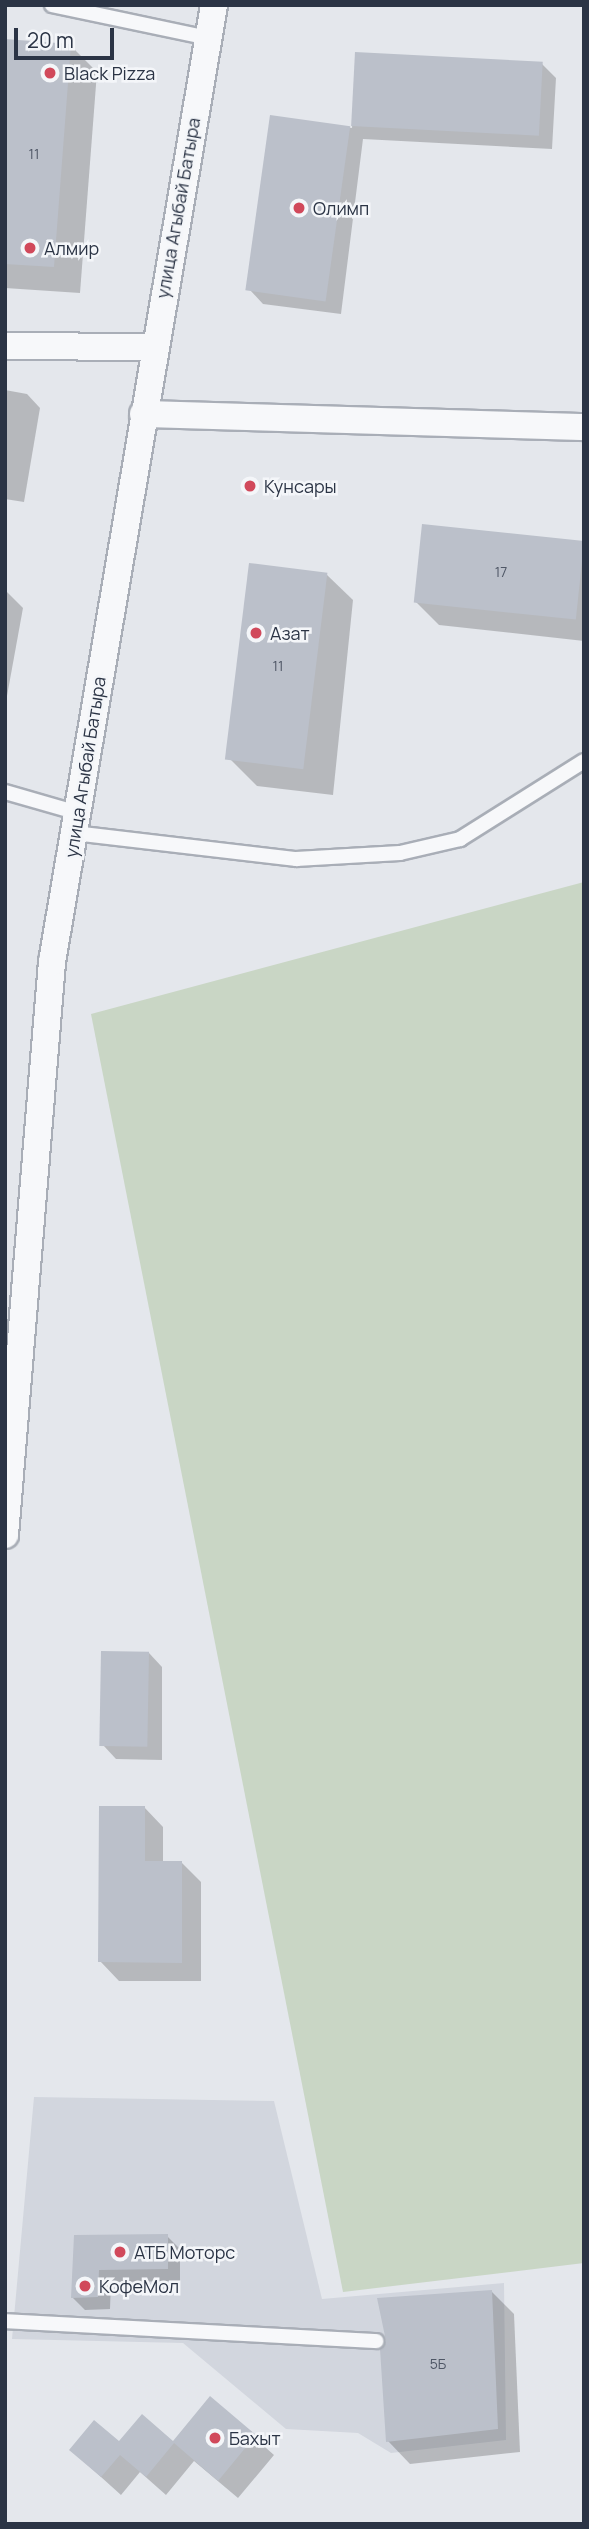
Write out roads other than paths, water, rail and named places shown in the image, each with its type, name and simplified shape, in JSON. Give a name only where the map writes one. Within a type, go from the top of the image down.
[{"type":"street","name":"улица Агыбай Батыра","points":[[5,1535],[52,962],[214,5]]},
{"type":"street","points":[[5,346],[154,347]]},
{"type":"street","points":[[143,414],[584,427]]},
{"type":"lane","points":[[52,5],[208,38]]},
{"type":"lane","points":[[5,792],[76,823],[296,859],[400,853],[460,839],[584,761]]},
{"type":"lane","points":[[5,2321],[376,2341]]},
{"type":"place","name":"Black Pizza","points":[[50,73]]},
{"type":"place","name":"Олимп","points":[[299,208]]},
{"type":"place","name":"Алмир","points":[[30,248]]},
{"type":"place","name":"Кунсары","points":[[250,486]]},
{"type":"place","name":"Азат","points":[[256,633]]},
{"type":"place","name":"АТБ Моторс","points":[[120,2252]]},
{"type":"place","name":"КофеМол","points":[[85,2286]]},
{"type":"place","name":"Бахыт","points":[[215,2438]]}]
